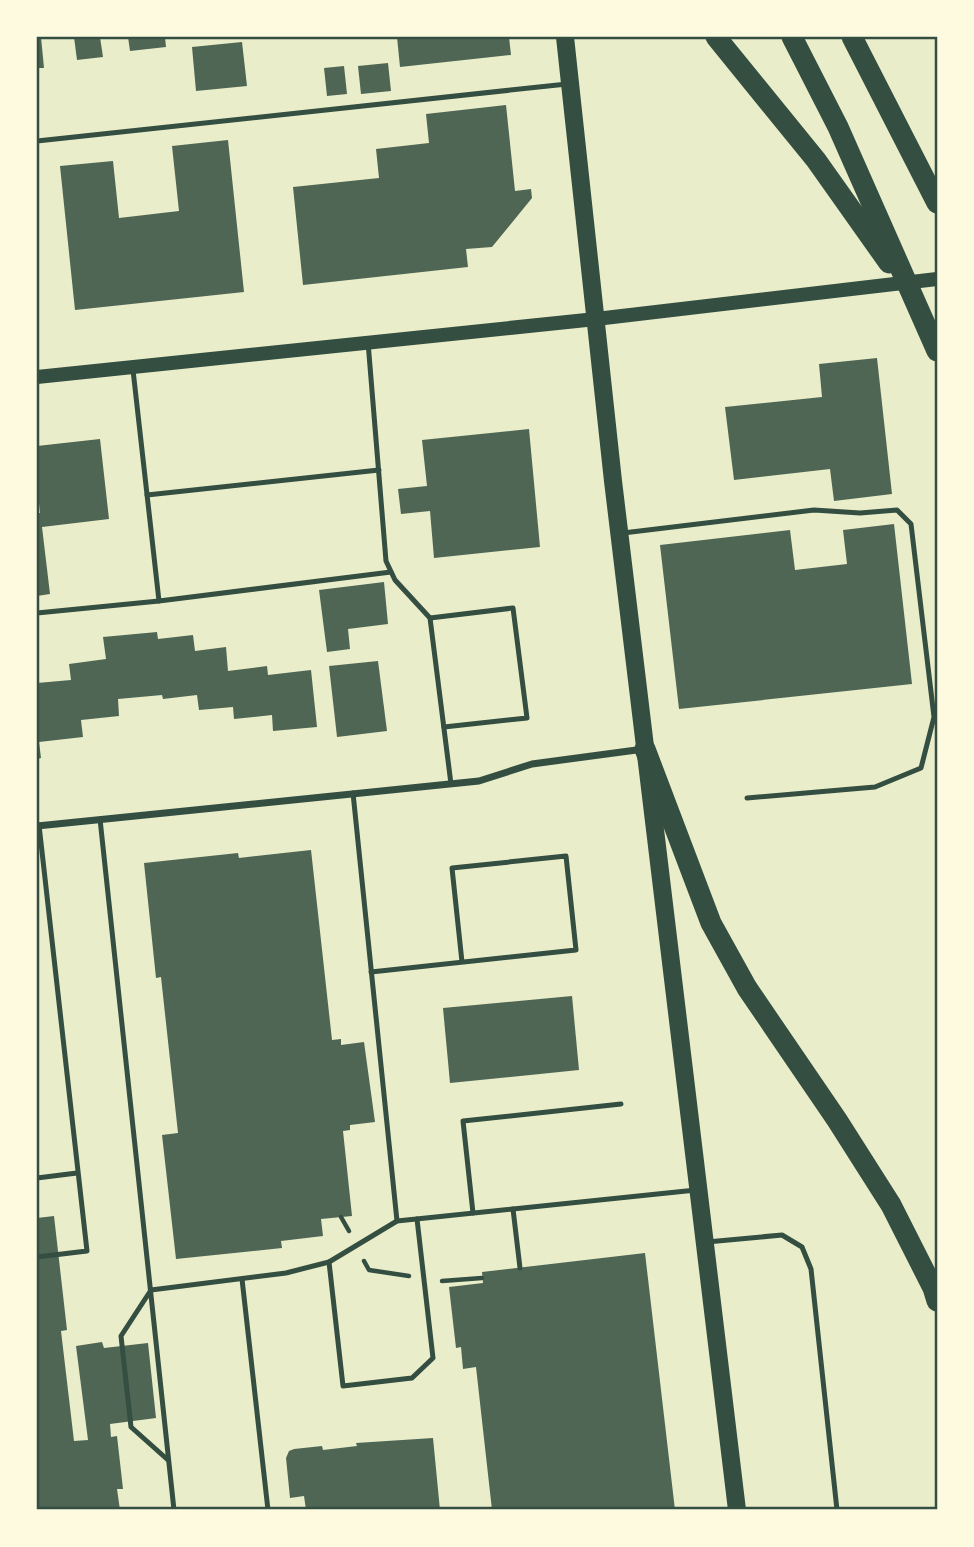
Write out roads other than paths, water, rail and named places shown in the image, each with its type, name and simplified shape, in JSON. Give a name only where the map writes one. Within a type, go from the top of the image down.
[{"type":"highway","points":[[716,37],[816,160],[916,302]]},
{"type":"highway","points":[[792,37],[838,127],[937,351]]},
{"type":"highway","points":[[852,37],[937,203]]},
{"type":"highway","points":[[645,749],[711,923],[747,988],[891,1205],[933,1287],[937,1301]]},
{"type":"main road","points":[[565,37],[619,533],[737,1510]]},
{"type":"main road","points":[[37,377],[596,319],[937,279]]},
{"type":"street","points":[[38,825],[479,781],[532,764],[645,749]]},
{"type":"lane","points":[[37,141],[570,84]]},
{"type":"lane","points":[[368,342],[386,561],[395,580],[430,618],[451,784]]},
{"type":"lane","points":[[132,367],[159,601]]},
{"type":"lane","points":[[147,495],[379,470]]},
{"type":"lane","points":[[619,533],[814,510],[860,513],[897,510],[911,524],[934,717],[921,768],[875,787],[747,798]]},
{"type":"lane","points":[[37,613],[159,601],[391,572]]},
{"type":"lane","points":[[430,618],[513,608],[527,718],[444,727]]},
{"type":"lane","points":[[352,793],[397,1221]]},
{"type":"lane","points":[[100,819],[174,1510]]},
{"type":"lane","points":[[37,1257],[86,1251],[38,825]]},
{"type":"lane","points":[[371,972],[576,950],[566,856],[452,868],[462,962]]},
{"type":"lane","points":[[473,1213],[463,1121],[621,1104]]},
{"type":"lane","points":[[37,1178],[77,1173]]},
{"type":"lane","points":[[169,1461],[131,1427],[121,1336],[151,1290],[286,1273],[329,1262],[397,1221],[698,1189]]},
{"type":"lane","points":[[513,1209],[520,1268]]},
{"type":"lane","points":[[329,1262],[343,1386],[411,1378],[433,1358],[417,1219]]},
{"type":"lane","points":[[705,1242],[782,1235],[802,1247],[811,1269],[837,1510]]},
{"type":"lane","points":[[242,1279],[268,1510]]}]
